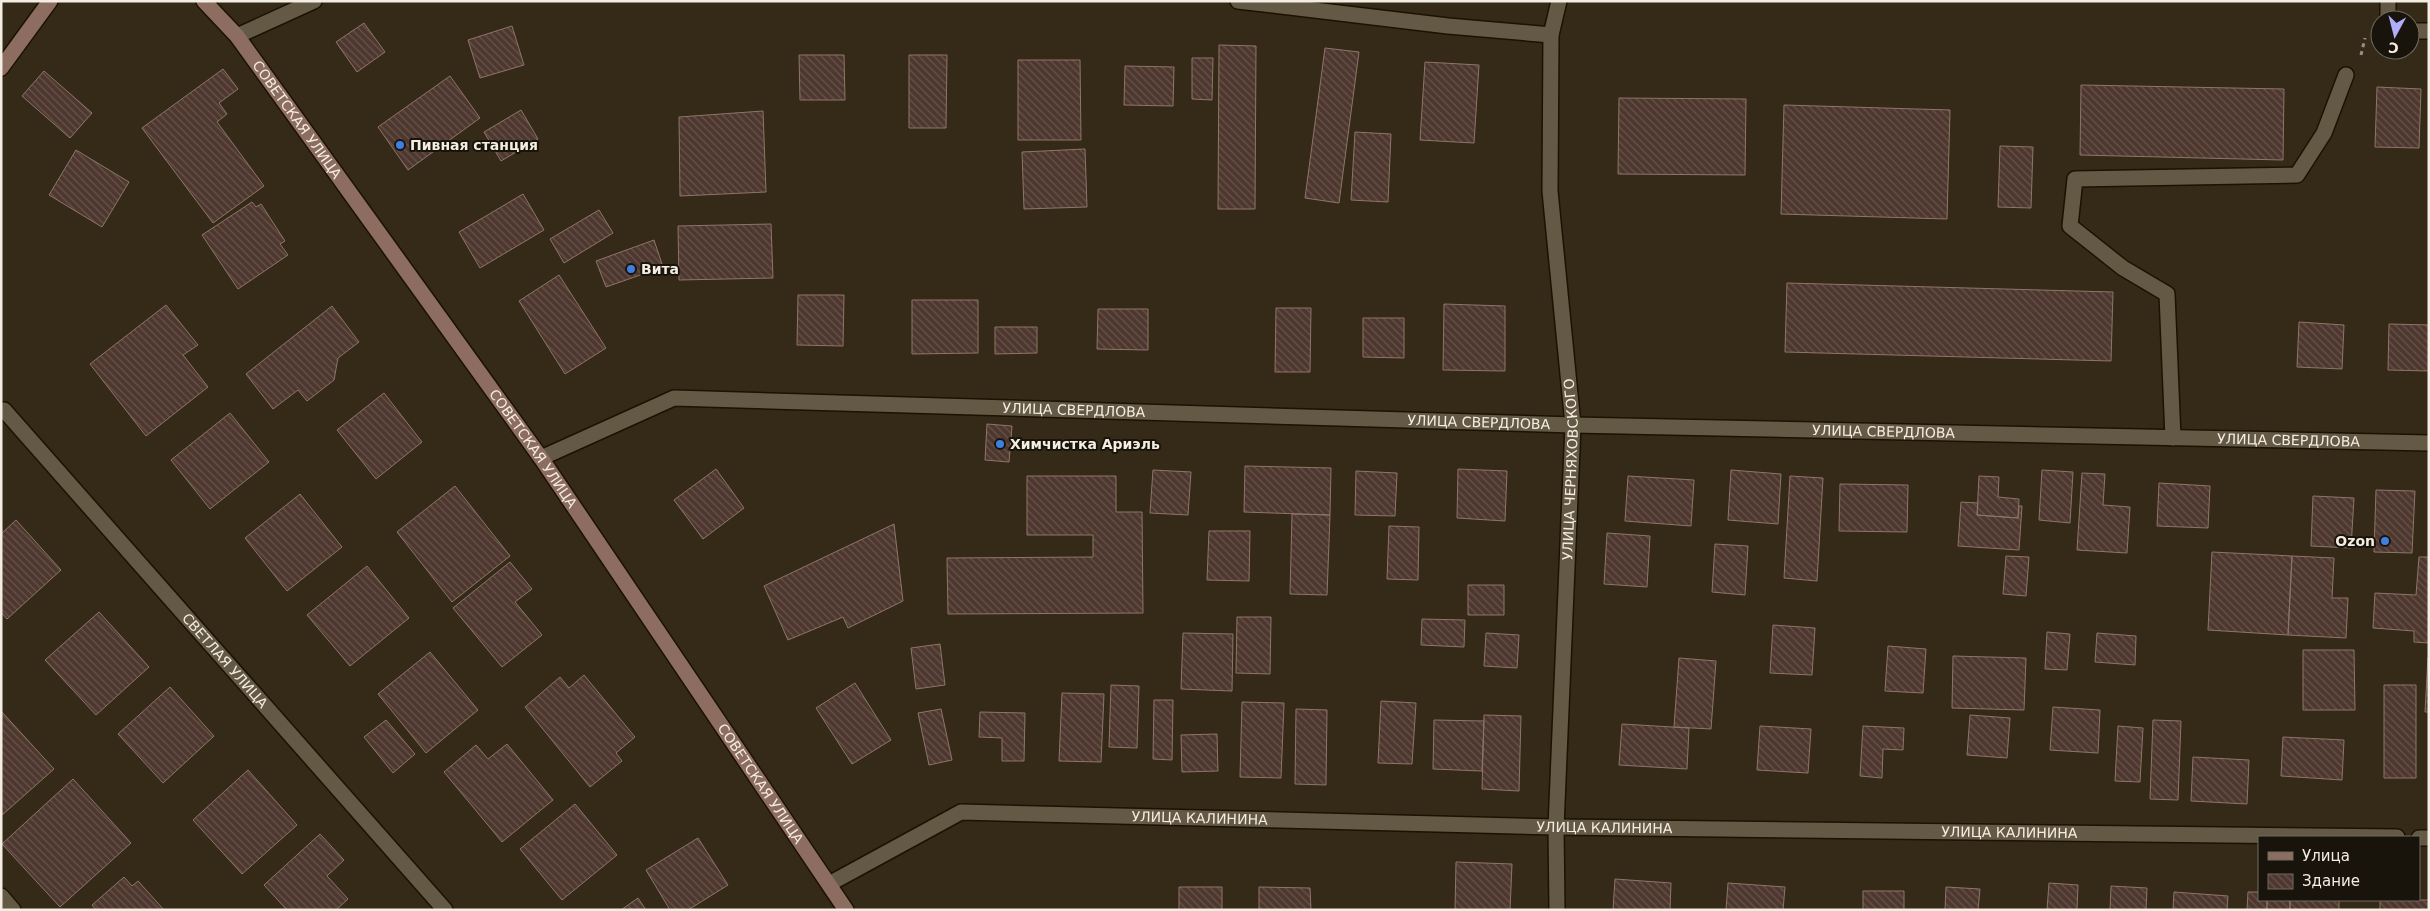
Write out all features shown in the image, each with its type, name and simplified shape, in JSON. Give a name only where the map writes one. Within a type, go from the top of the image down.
[{"type":"street","points":[[1,68],[50,1]]},
{"type":"street","name":"СОВЕТСКАЯ УЛИЦА","points":[[204,1],[237,36],[541,458],[846,910]]},
{"type":"street","points":[[237,36],[314,1]]},
{"type":"street","points":[[1238,1],[1448,26],[1551,35]]},
{"type":"street","name":"УЛИЦА ЧЕРНЯХОВСКОГО","points":[[1557,910],[1556,827],[1573,425],[1550,191],[1551,35],[1559,1]]},
{"type":"street","points":[[2173,438],[2167,294],[2123,268],[2070,226],[2075,179],[2296,175],[2324,133],[2346,75]]},
{"type":"street","name":"УЛИЦА СВЕРДЛОВА","points":[[541,458],[674,398],[1573,425],[2429,443]]},
{"type":"street","name":"СВЕТЛАЯ УЛИЦА","points":[[4,410],[445,910]]},
{"type":"street","name":"УЛИЦА КАЛИНИНА","points":[[830,884],[961,812],[1556,827],[2314,836]]},
{"type":"street","points":[[1,896],[13,910]]},
{"type":"path","points":[[2361,59],[2365,38]]},
{"type":"building","points":[[364,23],[385,52],[357,72],[336,42]]},
{"type":"building","points":[[512,26],[524,65],[480,78],[468,40]]},
{"type":"building","points":[[1219,45],[1256,46],[1255,209],[1218,209]]},
{"type":"building","points":[[1325,48],[1359,52],[1339,203],[1305,198]]},
{"type":"building","points":[[799,55],[844,55],[845,100],[800,100]]},
{"type":"building","points":[[909,55],[947,55],[946,128],[909,128]]},
{"type":"building","points":[[1192,58],[1213,58],[1212,100],[1192,99]]},
{"type":"building","points":[[1018,60],[1080,60],[1081,140],[1018,140]]},
{"type":"building","points":[[1425,62],[1479,65],[1474,143],[1420,140]]},
{"type":"building","points":[[1125,66],[1174,67],[1173,106],[1124,105]]},
{"type":"building","points":[[223,69],[238,89],[219,103],[227,114],[217,122],[264,186],[213,223],[142,128]]},
{"type":"building","points":[[44,71],[92,113],[70,138],[22,96]]},
{"type":"building","points":[[450,76],[480,118],[408,170],[378,127]]},
{"type":"building","points":[[2081,85],[2284,89],[2283,160],[2080,155]]},
{"type":"building","points":[[2377,87],[2421,89],[2419,148],[2375,147]]},
{"type":"building","points":[[1619,98],[1746,99],[1745,175],[1618,174]]},
{"type":"building","points":[[1784,105],[1950,110],[1947,219],[1781,214]]},
{"type":"building","points":[[521,110],[538,139],[501,161],[484,132]]},
{"type":"building","points":[[763,111],[766,192],[680,196],[679,117]]},
{"type":"building","points":[[1355,132],[1391,134],[1388,202],[1351,200]]},
{"type":"building","points":[[2000,146],[2033,147],[2031,208],[1998,207]]},
{"type":"building","points":[[1085,149],[1087,207],[1024,209],[1022,152]]},
{"type":"building","points":[[76,150],[129,182],[102,227],[49,195]]},
{"type":"building","points":[[523,194],[544,230],[480,268],[459,232]]},
{"type":"building","points":[[252,202],[256,207],[261,204],[285,241],[280,244],[288,255],[238,289],[202,235]]},
{"type":"building","points":[[599,210],[613,233],[564,263],[550,239]]},
{"type":"building","points":[[771,224],[773,278],[679,280],[678,226]]},
{"type":"building","points":[[654,240],[663,267],[606,287],[596,261]]},
{"type":"building","points":[[559,275],[606,348],[565,374],[519,301]]},
{"type":"building","points":[[1787,283],[2113,292],[2111,361],[1785,352]]},
{"type":"building","points":[[798,295],[844,295],[843,346],[797,345]]},
{"type":"building","points":[[912,300],[978,300],[978,353],[912,354]]},
{"type":"building","points":[[1444,304],[1505,306],[1505,371],[1443,370]]},
{"type":"building","points":[[166,305],[198,345],[183,355],[208,387],[146,436],[90,364]]},
{"type":"building","points":[[332,306],[359,342],[338,358],[334,380],[307,401],[298,390],[273,409],[246,374]]},
{"type":"building","points":[[1276,308],[1311,308],[1310,372],[1275,372]]},
{"type":"building","points":[[1098,309],[1148,309],[1148,350],[1097,349]]},
{"type":"building","points":[[1363,318],[1404,318],[1404,358],[1363,357]]},
{"type":"building","points":[[2299,322],[2344,325],[2342,369],[2297,367]]},
{"type":"building","points":[[2389,324],[2429,325],[2429,371],[2388,370]]},
{"type":"building","points":[[995,327],[1037,327],[1037,353],[995,354]]},
{"type":"building","points":[[384,393],[422,442],[376,479],[337,430]]},
{"type":"building","points":[[230,413],[269,462],[210,509],[171,460]]},
{"type":"building","points":[[987,424],[1012,426],[1009,462],[985,460]]},
{"type":"building","points":[[1245,466],[1331,468],[1330,515],[1244,512]]},
{"type":"building","points":[[716,469],[744,508],[703,539],[674,500]]},
{"type":"building","points":[[1458,469],[1507,471],[1505,521],[1457,518]]},
{"type":"building","points":[[1153,470],[1191,472],[1188,515],[1150,513]]},
{"type":"building","points":[[1731,470],[1781,474],[1778,524],[1728,520]]},
{"type":"building","points":[[2042,470],[2073,472],[2070,523],[2039,520]]},
{"type":"building","points":[[1356,471],[1397,473],[1395,516],[1355,515]]},
{"type":"building","points":[[2082,473],[2105,474],[2103,505],[2130,507],[2127,553],[2077,550]]},
{"type":"building","points":[[1027,476],[1116,476],[1116,512],[1142,512],[1143,613],[948,614],[947,558],[1093,557],[1093,535],[1027,535]]},
{"type":"building","points":[[1628,476],[1694,480],[1691,526],[1625,521]]},
{"type":"building","points":[[1790,476],[1823,478],[1817,581],[1784,578]]},
{"type":"building","points":[[1979,476],[1999,477],[1998,497],[2019,499],[2018,518],[1977,515]]},
{"type":"building","points":[[2159,483],[2210,486],[2208,528],[2157,526]]},
{"type":"building","points":[[1840,484],[1908,485],[1907,532],[1839,531]]},
{"type":"building","points":[[455,486],[510,556],[452,602],[397,532]]},
{"type":"building","points":[[2376,490],[2415,491],[2412,553],[2374,552]]},
{"type":"building","points":[[300,494],[342,547],[287,591],[245,538]]},
{"type":"building","points":[[2313,496],[2354,498],[2351,548],[2311,546]]},
{"type":"building","points":[[1961,502],[1978,503],[1977,515],[2018,518],[2019,506],[2022,506],[2019,550],[1958,546]]},
{"type":"building","points":[[1292,514],[1330,515],[1327,595],[1290,594]]},
{"type":"building","points":[[16,520],[61,570],[7,619],[1,612],[1,534]]},
{"type":"building","points":[[894,524],[903,601],[848,628],[843,617],[788,640],[764,586]]},
{"type":"building","points":[[1389,526],[1419,527],[1418,580],[1387,579]]},
{"type":"building","points":[[1209,531],[1250,531],[1249,581],[1207,580]]},
{"type":"building","points":[[1607,533],[1650,536],[1647,587],[1604,584]]},
{"type":"building","points":[[1715,544],[1748,546],[1745,595],[1712,592]]},
{"type":"building","points":[[2212,552],[2292,556],[2288,635],[2208,630]]},
{"type":"building","points":[[2006,556],[2029,557],[2026,596],[2003,594]]},
{"type":"building","points":[[2292,556],[2334,558],[2332,598],[2348,598],[2346,638],[2288,635]]},
{"type":"building","points":[[2419,557],[2429,557],[2429,643],[2414,642],[2414,631],[2373,628],[2375,593],[2416,595]]},
{"type":"building","points":[[510,562],[532,589],[515,602],[542,635],[502,667],[453,608]]},
{"type":"building","points":[[367,566],[409,618],[350,666],[307,615]]},
{"type":"building","points":[[1468,585],[1504,585],[1504,615],[1468,615]]},
{"type":"building","points":[[99,612],[149,667],[96,715],[45,660]]},
{"type":"building","points":[[1237,617],[1271,617],[1270,674],[1236,673]]},
{"type":"building","points":[[1422,619],[1465,620],[1464,647],[1421,645]]},
{"type":"building","points":[[1773,625],[1815,628],[1812,675],[1770,673]]},
{"type":"building","points":[[2047,632],[2070,634],[2067,670],[2045,669]]},
{"type":"building","points":[[1183,633],[1233,634],[1232,691],[1181,689]]},
{"type":"building","points":[[1486,633],[1519,635],[1517,668],[1484,666]]},
{"type":"building","points":[[2097,633],[2136,636],[2135,665],[2095,662]]},
{"type":"building","points":[[940,644],[945,685],[916,689],[911,648]]},
{"type":"building","points":[[1888,646],[1926,649],[1923,693],[1885,691]]},
{"type":"building","points":[[2303,650],[2354,650],[2355,710],[2303,710]]},
{"type":"building","points":[[430,652],[478,710],[426,753],[378,694]]},
{"type":"building","points":[[1953,656],[2026,658],[2024,710],[1952,708]]},
{"type":"building","points":[[2428,657],[2429,712],[2425,712]]},
{"type":"building","points":[[1679,658],[1716,661],[1711,729],[1674,727]]},
{"type":"building","points":[[584,675],[635,737],[616,753],[622,761],[590,787],[525,707],[560,677],[569,688]]},
{"type":"building","points":[[855,683],[891,740],[852,764],[816,708]]},
{"type":"building","points":[[1111,685],[1139,686],[1137,748],[1109,747]]},
{"type":"building","points":[[2384,685],[2416,685],[2416,778],[2384,778]]},
{"type":"building","points":[[170,687],[214,736],[163,783],[118,734]]},
{"type":"building","points":[[1062,693],[1104,694],[1101,762],[1059,761]]},
{"type":"building","points":[[1154,700],[1173,700],[1172,760],[1153,759]]},
{"type":"building","points":[[1381,701],[1416,703],[1412,764],[1378,763]]},
{"type":"building","points":[[1242,702],[1284,703],[1281,778],[1240,777]]},
{"type":"building","points":[[2053,707],[2100,710],[2098,753],[2050,750]]},
{"type":"building","points":[[941,709],[952,760],[929,765],[918,713]]},
{"type":"building","points":[[1296,709],[1327,710],[1326,785],[1295,784]]},
{"type":"building","points":[[1,711],[54,769],[1,816]]},
{"type":"building","points":[[980,712],[1025,713],[1024,761],[1002,761],[1002,738],[979,737]]},
{"type":"building","points":[[1484,715],[1521,716],[1519,791],[1482,789]]},
{"type":"building","points":[[1970,715],[2010,718],[2007,758],[1967,755]]},
{"type":"building","points":[[386,720],[415,754],[393,773],[364,737]]},
{"type":"building","points":[[1434,720],[1484,721],[1482,771],[1433,769]]},
{"type":"building","points":[[2153,720],[2181,721],[2178,800],[2150,799]]},
{"type":"building","points":[[1622,724],[1689,728],[1687,769],[1619,765]]},
{"type":"building","points":[[1760,726],[1811,729],[1808,773],[1757,770]]},
{"type":"building","points":[[1863,726],[1904,728],[1903,750],[1883,749],[1882,778],[1860,776]]},
{"type":"building","points":[[2118,726],[2143,728],[2140,782],[2115,781]]},
{"type":"building","points":[[1217,734],[1218,771],[1182,772],[1181,735]]},
{"type":"building","points":[[2283,737],[2344,740],[2342,780],[2281,776]]},
{"type":"building","points":[[507,744],[553,800],[502,842],[444,772],[476,745],[488,759]]},
{"type":"building","points":[[2193,757],[2249,760],[2247,804],[2191,801]]},
{"type":"building","points":[[248,770],[297,825],[242,874],[193,820]]},
{"type":"building","points":[[73,779],[131,843],[60,907],[2,844]]},
{"type":"building","points":[[575,804],[617,855],[562,900],[520,849]]},
{"type":"building","points":[[320,834],[344,860],[327,876],[348,899],[336,910],[287,910],[264,885]]},
{"type":"building","points":[[698,838],[728,885],[688,910],[670,910],[646,870]]},
{"type":"building","points":[[1456,862],[1512,864],[1510,910],[1455,910]]},
{"type":"building","points":[[124,877],[132,886],[138,881],[164,910],[96,910],[92,905]]},
{"type":"building","points":[[1615,879],[1671,883],[1670,910],[1613,910]]},
{"type":"building","points":[[1728,883],[1785,887],[1783,910],[1726,910]]},
{"type":"building","points":[[2049,883],[2078,885],[2077,910],[2047,910]]},
{"type":"building","points":[[2111,886],[2147,888],[2146,910],[2110,910]]},
{"type":"building","points":[[1179,887],[1222,887],[1222,910],[1179,910]]},
{"type":"building","points":[[1259,887],[1310,888],[1311,910],[1259,910]]},
{"type":"building","points":[[1946,887],[1980,889],[1978,910],[1945,910]]},
{"type":"building","points":[[1863,891],[1904,891],[1904,910],[1863,910]]},
{"type":"building","points":[[2174,892],[2228,896],[2227,910],[2173,910]]},
{"type":"building","points":[[2248,892],[2258,892],[2258,901],[2267,901],[2267,910],[2247,910]]},
{"type":"building","points":[[638,898],[646,910],[621,910]]},
{"type":"building","points":[[2429,900],[2429,910],[2380,910],[2380,901]]},
{"type":"building","points":[[2267,901],[2290,901],[2290,910],[2267,910]]},
{"type":"building","points":[[2290,901],[2339,901],[2339,910],[2290,910]]},
{"type":"place","name":"Пивная станция","points":[[400,145]]},
{"type":"place","name":"Вита","points":[[631,269]]},
{"type":"place","name":"Химчистка Ариэль","points":[[1000,444]]},
{"type":"place","name":"Ozon","points":[[2385,541]]}]
